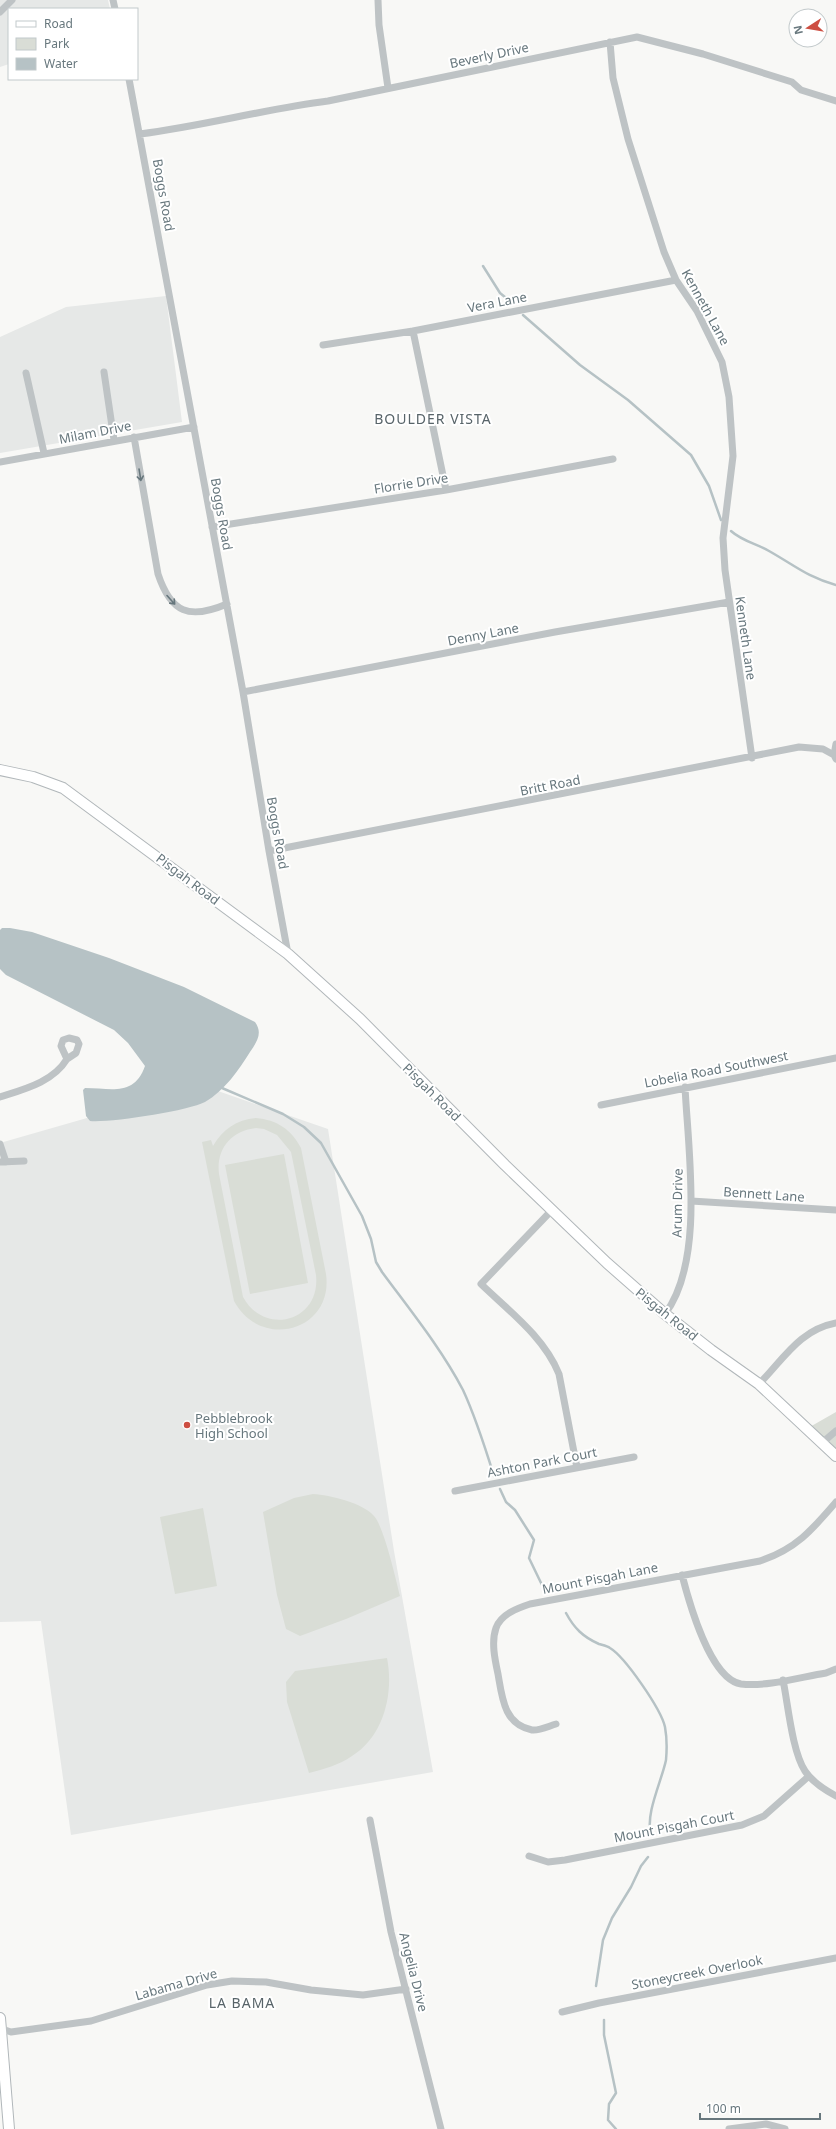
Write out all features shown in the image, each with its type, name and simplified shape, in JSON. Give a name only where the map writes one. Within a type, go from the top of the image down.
[{"type":"street","points":[[0,12],[12,0]]},
{"type":"street","points":[[378,0],[379,24],[388,88]]},
{"type":"street","name":"Beverly Drive","points":[[140,134],[165,131],[288,106],[330,101],[637,37],[703,54],[792,82],[801,90],[836,101]]},
{"type":"street","name":"Kenneth Lane","points":[[610,42],[613,78],[628,139],[664,252],[676,280],[696,311],[717,349],[722,362],[729,396],[733,456],[723,538],[729,602],[752,758]]},
{"type":"street","name":"Boggs Road","points":[[129,80],[243,692],[269,851],[288,954]]},
{"type":"street","name":"Vera Lane","points":[[323,345],[413,331],[676,280]]},
{"type":"street","points":[[413,331],[446,490]]},
{"type":"street","points":[[104,372],[114,440]]},
{"type":"street","points":[[26,373],[44,453]]},
{"type":"street","name":"Milam Drive","points":[[0,462],[194,426]]},
{"type":"street","points":[[134,437],[158,574],[165,594],[170,601],[185,611],[205,611],[227,604]]},
{"type":"street","name":"Florrie Drive","points":[[212,527],[446,490],[613,459]]},
{"type":"street","name":"Denny Lane","points":[[243,692],[555,632],[729,602]]},
{"type":"street","points":[[835,757],[836,744]]},
{"type":"street","name":"Britt Road","points":[[269,851],[752,758],[799,747],[823,749],[835,757]]},
{"type":"street","name":"Pisgah Road","points":[[0,770],[33,777],[63,788],[288,954],[360,1018],[552,1210],[665,1314],[711,1350],[759,1384],[836,1456]]},
{"type":"street","name":"Lobelia Road Southwest","points":[[601,1104],[836,1058]]},
{"type":"street","points":[[0,1097],[32,1086],[48,1078],[62,1068],[67,1059]]},
{"type":"street","name":"Arum Drive","points":[[665,1314],[681,1286],[686,1264],[691,1201],[685,1087]]},
{"type":"street","points":[[0,1144],[3,1162],[24,1161]]},
{"type":"street","name":"Bennett Lane","points":[[691,1201],[836,1210]]},
{"type":"street","points":[[552,1210],[481,1284],[540,1341],[553,1360],[559,1374],[577,1468]]},
{"type":"street","points":[[759,1384],[772,1371],[786,1352],[804,1338],[836,1323]]},
{"type":"street","points":[[822,1443],[836,1432]]},
{"type":"street","name":"Ashton Park Court","points":[[455,1491],[634,1457]]},
{"type":"street","name":"Mount Pisgah Lane","points":[[556,1724],[533,1730],[519,1725],[508,1715],[503,1704],[494,1653],[496,1628],[503,1618],[515,1609],[530,1604],[760,1561],[776,1555],[808,1534],[836,1502]]},
{"type":"street","points":[[682,1575],[691,1607],[704,1638],[719,1668],[728,1678],[740,1684],[759,1685],[826,1673],[836,1669]]},
{"type":"street","points":[[783,1680],[796,1749],[804,1770],[809,1776],[836,1796]]},
{"type":"street","name":"Mount Pisgah Court","points":[[529,1856],[548,1862],[565,1860],[742,1825],[764,1816],[809,1776]]},
{"type":"street","name":"Angelia Drive","points":[[370,1820],[391,1932],[441,2129]]},
{"type":"street","name":"Stoneycreek Overlook","points":[[562,2012],[599,2003],[836,1958]]},
{"type":"street","name":"Labama Drive","points":[[2,2029],[11,2032],[92,2021],[207,1985],[232,1981],[266,1982],[311,1990],[363,1995],[406,1990]]},
{"type":"street","points":[[0,2018],[9,2129]]},
{"type":"street","points":[[729,2129],[766,2124],[785,2129]]},
{"type":"shaded area","points":[[0,0],[108,0],[110,8],[8,8],[8,64],[0,67]]},
{"type":"shaded area","points":[[166,296],[182,422],[0,453],[0,337],[66,307]]},
{"type":"shaded area","name":"Pebblebrook High School","points":[[215,1090],[328,1129],[394,1551],[433,1772],[71,1835],[41,1621],[0,1622],[0,1143],[167,1095]]},
{"type":"green space","points":[[249,1119],[264,1119],[277,1123],[293,1136],[301,1148],[326,1274],[325,1294],[319,1309],[308,1321],[293,1328],[277,1329],[261,1326],[246,1317],[234,1301],[202,1142],[211,1140],[213,1146],[221,1135],[231,1126]],"holes":[[[256,1128],[264,1129],[277,1135],[291,1152],[316,1275],[315,1291],[310,1303],[301,1313],[290,1318],[277,1320],[264,1317],[253,1309],[243,1297],[219,1174],[220,1157],[227,1143],[239,1133]]]},
{"type":"green space","points":[[284,1154],[308,1283],[250,1294],[225,1165]]},
{"type":"green space","points":[[836,1412],[836,1455],[808,1428]]},
{"type":"green space","points":[[313,1494],[346,1500],[369,1511],[374,1516],[386,1542],[400,1596],[346,1619],[300,1636],[286,1629],[277,1595],[263,1512],[294,1498]]},
{"type":"green space","points":[[203,1508],[217,1586],[175,1594],[160,1517]]},
{"type":"green space","points":[[387,1658],[389,1685],[387,1699],[384,1713],[372,1737],[363,1747],[342,1762],[309,1773],[287,1702],[286,1682],[295,1671]]},
{"type":"water","points":[[2,928],[32,932],[109,958],[184,987],[255,1022],[259,1030],[257,1041],[241,1066],[225,1086],[205,1102],[183,1109],[148,1116],[90,1121],[86,1116],[83,1090],[85,1088],[121,1089],[128,1087],[135,1083],[145,1066],[128,1043],[114,1030],[6,975],[0,969],[0,930]]},
{"type":"waterway","points":[[483,266],[500,293],[511,302]]},
{"type":"waterway","points":[[523,315],[580,365],[628,400],[691,455],[709,486],[721,520]]},
{"type":"waterway","points":[[731,531],[801,570],[836,585]]},
{"type":"waterway","points":[[222,1088],[283,1114],[304,1127],[321,1143],[362,1216],[371,1239],[376,1262],[435,1344],[463,1390],[484,1443],[494,1476]]},
{"type":"waterway","points":[[500,1489],[506,1502],[515,1510],[534,1540],[529,1558],[542,1585]]},
{"type":"waterway","points":[[566,1613],[576,1628],[584,1635],[617,1653],[642,1684],[662,1719],[666,1735],[666,1760],[652,1807],[650,1817],[651,1834]]},
{"type":"waterway","points":[[596,1986],[603,1940],[612,1918],[631,1887],[641,1866],[648,1857]]},
{"type":"waterway","points":[[604,2020],[604,2035],[616,2093],[609,2104],[608,2120],[616,2129]]},
{"type":"place","name":"Pebblebrook High School","points":[[187,1425]]},
{"type":"district","name":"BOULDER VISTA","points":[[433,418]]},
{"type":"district","name":"LA BAMA","points":[[242,2002]]}]
